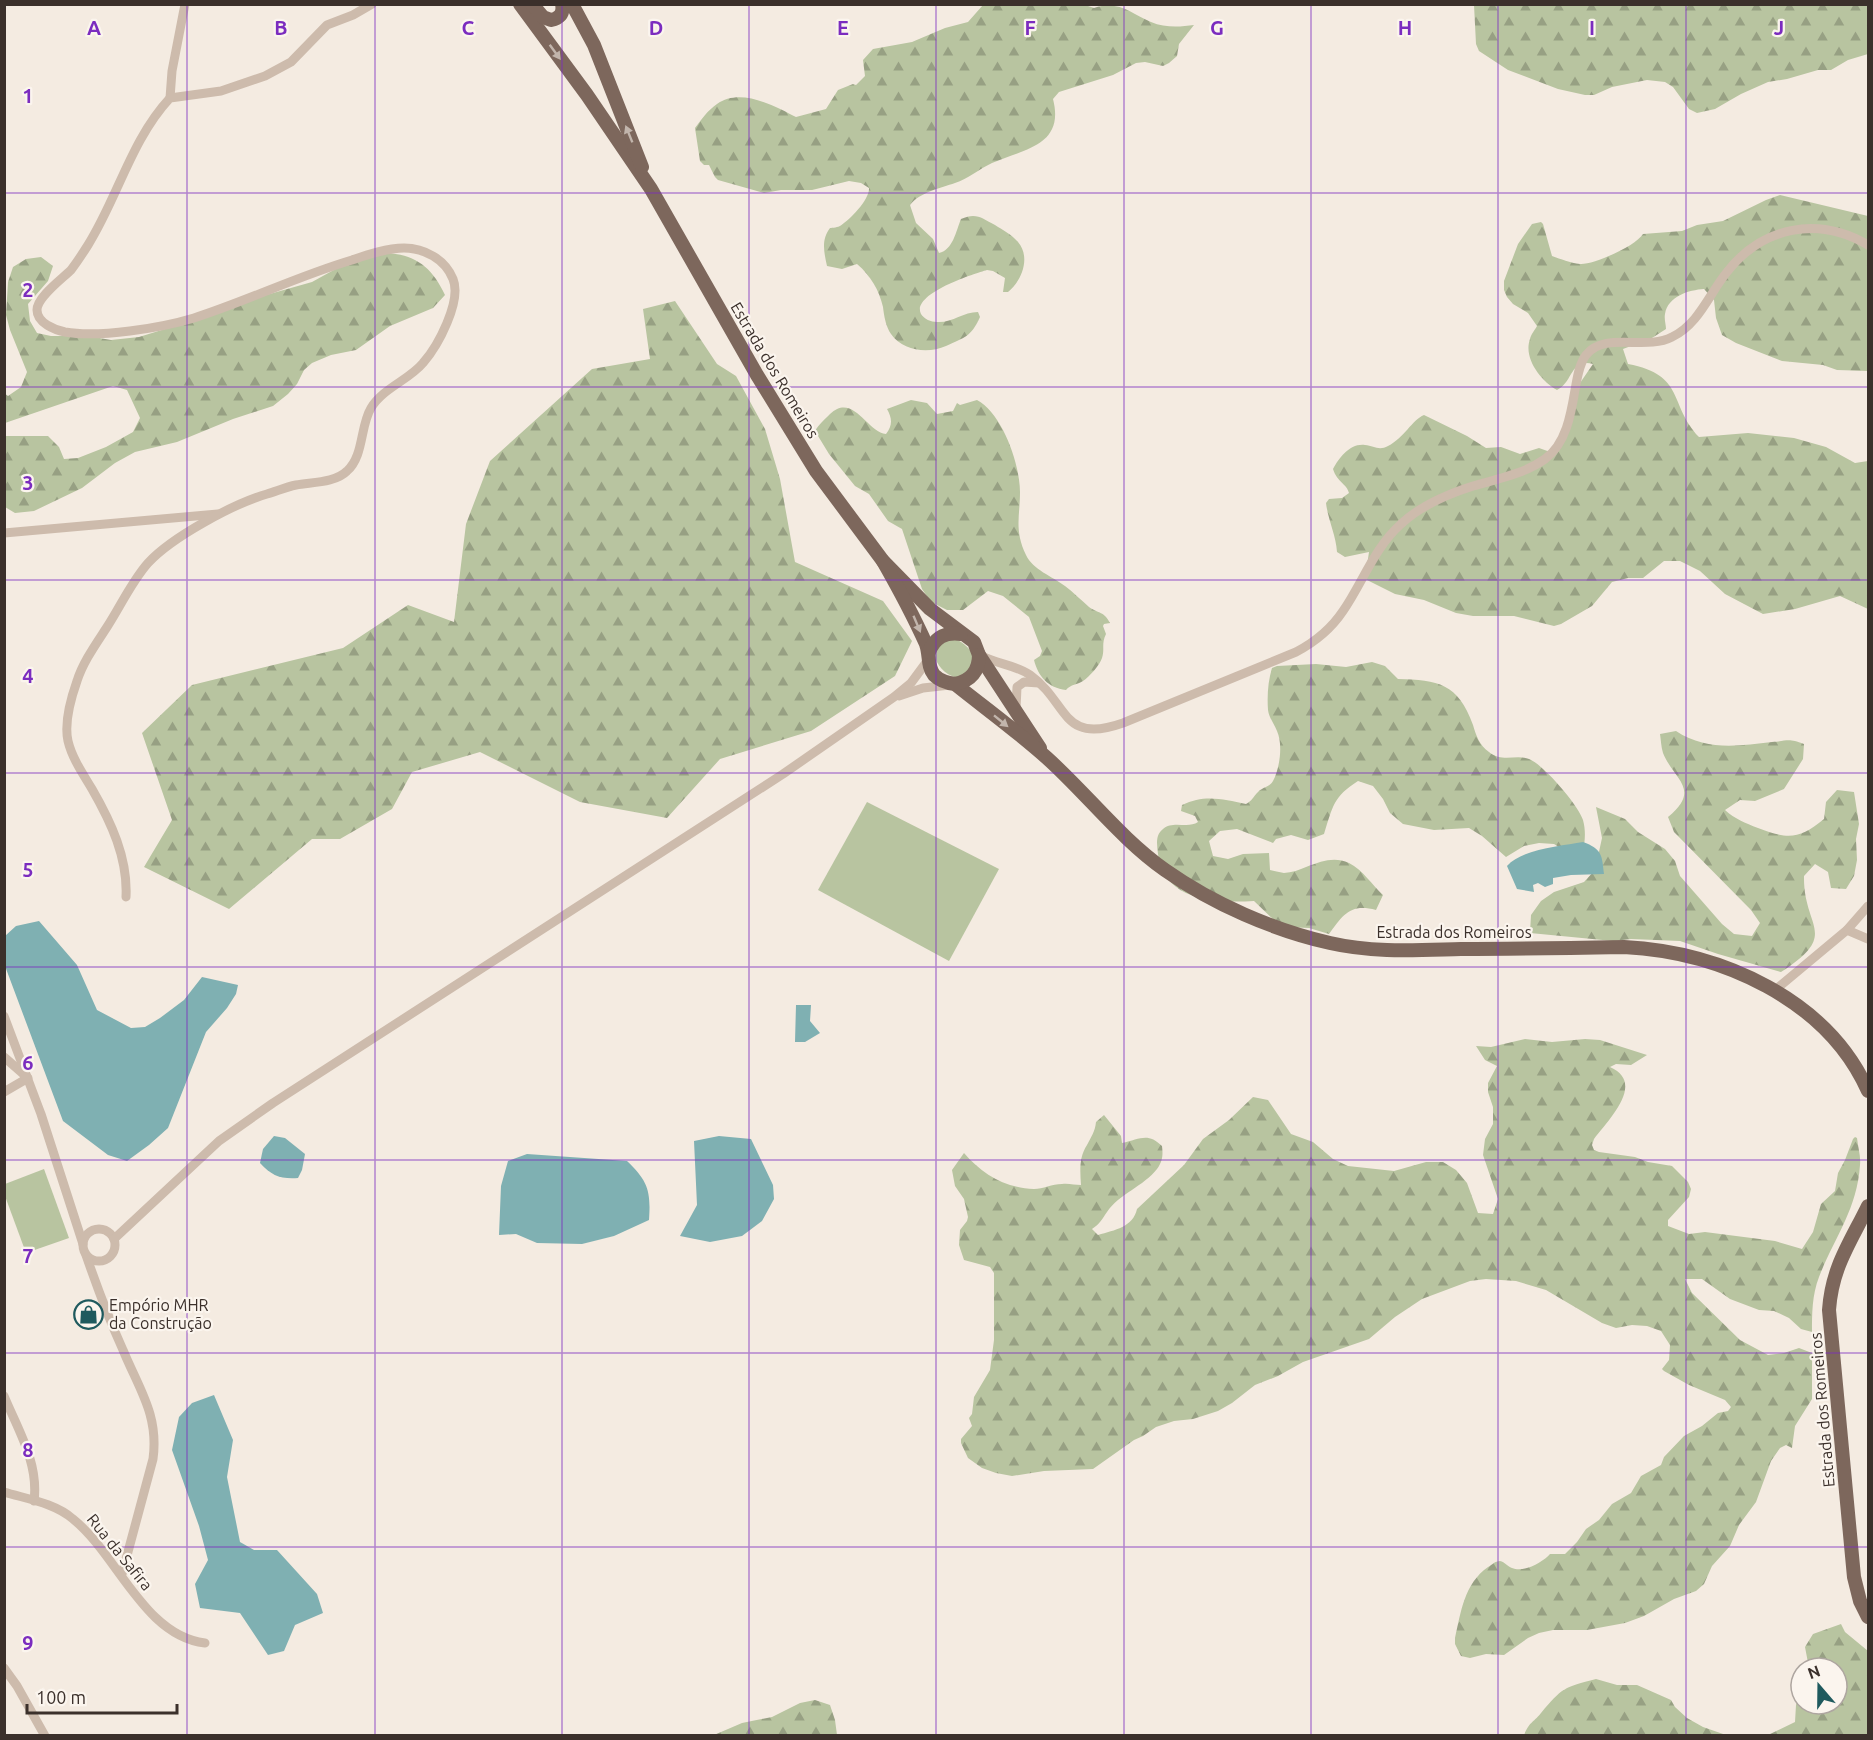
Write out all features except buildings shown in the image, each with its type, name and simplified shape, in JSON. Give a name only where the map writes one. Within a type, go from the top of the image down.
[{"type":"main road","name":"Estrada dos Romeiros","points":[[520,4],[587,95],[651,189],[757,375],[810,461],[883,561],[911,611],[934,675],[947,683],[955,684],[1046,757],[1137,846],[1164,869],[1221,902],[1283,929],[1331,943],[1374,949],[1654,949],[1701,958],[1774,991],[1814,1019],[1842,1045],[1869,1091]]},
{"type":"main road","points":[[532,4],[543,17],[551,20],[560,16],[561,4]]},
{"type":"main road","name":"Estrada dos Romeiros","points":[[572,4],[594,45],[651,189]]},
{"type":"main road","name":"Estrada dos Romeiros","points":[[883,561],[930,609],[974,642],[980,655],[1046,757]]},
{"type":"main road","points":[[928,656],[932,645],[945,634],[961,634]]},
{"type":"main road","points":[[955,684],[974,675],[980,655]]},
{"type":"main road","name":"Estrada dos Romeiros","points":[[1869,1206],[1837,1268],[1832,1283],[1830,1310],[1854,1577],[1860,1601],[1869,1617]]},
{"type":"street","points":[[126,897],[127,878],[118,844],[107,816],[84,776],[67,738],[68,716],[77,678],[148,563],[172,543],[220,514],[258,496],[338,477],[350,470],[368,412],[376,400],[422,364],[440,336],[456,293],[453,279],[444,265],[431,254],[418,249],[400,248],[374,253],[314,271],[192,319],[101,334],[64,332],[48,326],[39,317],[37,306],[68,272],[91,241],[144,132],[170,98],[172,71],[185,4]]},
{"type":"street","points":[[170,98],[221,91],[265,76],[291,62],[327,25],[353,15],[372,4]]},
{"type":"street","points":[[980,655],[1024,671],[1039,683],[1070,720],[1079,726],[1097,730],[1124,723],[1296,652],[1321,636],[1332,625],[1348,604],[1375,555],[1402,522],[1444,497],[1523,471],[1546,458],[1554,450],[1568,422],[1581,366],[1585,356],[1592,350],[1609,343],[1653,344],[1675,336],[1695,318],[1737,260],[1763,240],[1778,233],[1798,229],[1832,230],[1869,245]]},
{"type":"street","points":[[4,534],[220,514]]},
{"type":"street","points":[[114,1239],[228,1134],[783,774],[894,698],[911,683],[928,656]]},
{"type":"street","points":[[1016,710],[1017,687],[1024,682],[1039,683]]},
{"type":"street","points":[[894,698],[923,688],[955,684]]},
{"type":"street","points":[[1774,991],[1847,930],[1869,906]]},
{"type":"street","points":[[1847,930],[1869,939]]},
{"type":"street","points":[[4,1016],[28,1078],[86,1255],[123,1350],[149,1408],[155,1433],[153,1459],[122,1574]]},
{"type":"street","points":[[4,1057],[28,1078]]},
{"type":"street","points":[[4,1092],[28,1078]]},
{"type":"street","points":[[74,1217],[86,1227],[107,1231],[114,1239],[114,1253],[107,1260],[98,1262],[86,1255]]},
{"type":"street","points":[[83,1244],[87,1234],[98,1229]]},
{"type":"street","points":[[96,1282],[98,1262]]},
{"type":"street","points":[[4,1396],[32,1463],[36,1486],[34,1501]]},
{"type":"street","name":"Rua da Safira","points":[[4,1492],[49,1506],[73,1518],[122,1574],[148,1609],[166,1627],[193,1642],[205,1643]]},
{"type":"street","points":[[4,1668],[17,1686],[45,1736]]},
{"type":"green space","points":[[1082,4],[1094,8],[1117,7],[1162,25],[1178,27],[1194,25],[1179,44],[1177,56],[1169,63],[1163,66],[1145,62],[1136,63],[1113,75],[1059,92],[1053,99],[1055,115],[1053,127],[1039,143],[992,163],[960,181],[925,194],[910,205],[916,223],[933,239],[939,253],[951,244],[961,219],[975,216],[1010,235],[1018,242],[1024,255],[1021,275],[1008,292],[1003,292],[1005,278],[987,270],[945,286],[925,299],[920,307],[921,314],[932,321],[948,321],[978,312],[980,317],[970,333],[946,346],[924,350],[909,347],[896,340],[889,331],[874,284],[862,269],[857,264],[842,269],[827,266],[824,246],[827,233],[830,228],[839,226],[854,214],[866,198],[869,188],[861,183],[849,181],[812,190],[781,190],[764,193],[718,180],[709,165],[704,165],[700,161],[695,128],[711,109],[726,99],[736,97],[757,100],[796,117],[826,109],[838,90],[856,85],[865,76],[863,60],[873,49],[912,42],[945,28],[968,22],[983,5]]},
{"type":"green space","points":[[1474,5],[1868,5],[1868,54],[1848,60],[1831,70],[1818,70],[1768,82],[1715,109],[1697,113],[1689,109],[1673,87],[1665,82],[1647,80],[1612,87],[1594,95],[1585,95],[1558,89],[1508,70],[1479,51],[1476,44]]},
{"type":"green space","points":[[1780,195],[1868,216],[1868,371],[1837,370],[1823,365],[1782,361],[1736,343],[1722,335],[1716,318],[1714,300],[1704,289],[1675,298],[1665,314],[1666,329],[1652,338],[1623,349],[1628,364],[1659,375],[1668,383],[1689,425],[1699,437],[1748,433],[1794,438],[1826,447],[1855,463],[1868,461],[1868,609],[1840,596],[1795,609],[1763,614],[1725,594],[1700,571],[1680,561],[1664,561],[1643,578],[1628,578],[1612,582],[1592,606],[1554,626],[1514,616],[1473,616],[1456,613],[1424,600],[1395,594],[1365,579],[1369,552],[1345,557],[1337,552],[1326,503],[1329,499],[1342,498],[1349,493],[1333,469],[1342,456],[1355,446],[1365,445],[1379,448],[1388,446],[1424,415],[1486,448],[1501,447],[1520,454],[1539,448],[1553,453],[1580,383],[1593,364],[1580,365],[1557,390],[1545,381],[1531,361],[1528,346],[1537,326],[1528,313],[1513,304],[1507,297],[1504,281],[1518,244],[1532,224],[1541,222],[1543,224],[1552,256],[1580,264],[1604,258],[1623,249],[1643,234],[1682,231],[1697,225],[1723,221]]},
{"type":"green space","points":[[385,253],[414,259],[428,270],[445,295],[433,308],[390,326],[356,350],[331,355],[312,363],[304,370],[297,384],[288,394],[273,406],[233,419],[177,442],[135,452],[115,463],[82,488],[34,511],[15,513],[5,507],[5,436],[48,436],[59,447],[64,459],[78,458],[106,447],[133,432],[140,418],[127,390],[113,386],[5,423],[4,393],[8,396],[21,387],[27,372],[6,315],[8,282],[13,267],[26,259],[41,257],[53,266],[48,281],[28,304],[30,321],[37,333],[51,336],[88,336],[111,340],[139,337],[191,321],[259,297],[312,282],[341,266]]},
{"type":"green space","points":[[675,301],[717,364],[736,376],[765,429],[780,479],[795,562],[883,601],[912,641],[895,676],[811,731],[720,759],[667,818],[580,802],[480,752],[412,772],[392,809],[340,839],[312,839],[229,909],[144,867],[172,820],[142,733],[192,685],[343,648],[408,605],[454,622],[466,524],[490,461],[592,369],[650,359],[643,309]]},
{"type":"green space","points":[[911,400],[927,403],[937,414],[953,411],[957,403],[960,405],[977,400],[986,407],[1002,427],[1017,468],[1020,492],[1018,523],[1026,555],[1038,569],[1065,586],[1089,607],[1108,619],[1110,623],[1103,626],[1106,634],[1101,661],[1083,681],[1066,690],[1054,687],[1045,680],[1034,660],[1040,656],[1042,651],[1029,617],[1003,596],[988,591],[963,610],[947,610],[931,602],[922,589],[902,529],[888,521],[869,494],[855,486],[829,454],[815,431],[838,408],[846,408],[860,415],[879,432],[886,434],[891,422],[887,409]]},
{"type":"green space","points":[[950,637],[964,644],[975,657],[972,671],[957,678],[942,669],[933,652],[937,645]]},
{"type":"green space","points":[[1372,662],[1385,666],[1398,679],[1435,683],[1453,692],[1461,700],[1478,740],[1486,749],[1499,757],[1529,759],[1543,769],[1575,805],[1583,820],[1585,840],[1583,852],[1567,852],[1554,844],[1539,843],[1524,846],[1506,857],[1469,828],[1434,830],[1403,824],[1390,813],[1373,786],[1358,781],[1343,792],[1335,803],[1324,834],[1308,840],[1291,835],[1276,839],[1273,843],[1237,829],[1220,831],[1209,841],[1213,856],[1228,859],[1243,854],[1269,853],[1270,870],[1284,873],[1323,861],[1340,860],[1349,863],[1383,895],[1376,910],[1360,908],[1348,912],[1329,934],[1309,928],[1287,927],[1276,922],[1254,901],[1209,900],[1181,890],[1170,882],[1162,870],[1157,840],[1160,831],[1167,826],[1190,825],[1198,822],[1195,816],[1181,811],[1182,805],[1206,799],[1221,799],[1246,804],[1273,781],[1279,763],[1280,749],[1279,736],[1268,710],[1268,689],[1272,668],[1316,664],[1346,667]]},
{"type":"green space","points":[[1676,731],[1699,742],[1711,744],[1735,746],[1788,740],[1804,744],[1803,759],[1784,789],[1755,801],[1740,800],[1725,810],[1740,820],[1768,832],[1792,836],[1807,831],[1824,819],[1826,802],[1837,790],[1854,792],[1859,824],[1854,876],[1846,889],[1831,888],[1828,872],[1815,864],[1804,876],[1805,894],[1815,929],[1814,938],[1810,948],[1781,972],[1680,941],[1631,939],[1613,941],[1530,933],[1531,915],[1541,901],[1554,892],[1584,882],[1595,870],[1602,838],[1596,807],[1625,819],[1638,832],[1665,849],[1675,861],[1680,876],[1722,924],[1734,934],[1752,936],[1760,923],[1751,910],[1674,832],[1668,817],[1678,807],[1684,792],[1663,753],[1660,734]]},
{"type":"green space","points":[[867,802],[999,869],[949,961],[818,890]]},
{"type":"green space","points":[[1525,1039],[1552,1042],[1600,1040],[1647,1055],[1631,1065],[1616,1064],[1610,1067],[1620,1074],[1625,1082],[1625,1092],[1615,1112],[1592,1145],[1594,1150],[1599,1152],[1635,1157],[1672,1166],[1688,1182],[1691,1189],[1689,1197],[1668,1220],[1668,1226],[1689,1234],[1705,1232],[1775,1241],[1802,1249],[1813,1232],[1821,1204],[1835,1191],[1838,1173],[1853,1139],[1857,1138],[1860,1162],[1858,1181],[1850,1210],[1817,1284],[1813,1304],[1812,1332],[1801,1329],[1789,1318],[1774,1311],[1759,1310],[1730,1299],[1702,1279],[1685,1279],[1692,1293],[1740,1340],[1768,1355],[1799,1348],[1812,1353],[1812,1399],[1795,1426],[1792,1448],[1786,1445],[1780,1448],[1771,1461],[1756,1502],[1739,1525],[1730,1546],[1712,1566],[1704,1584],[1696,1591],[1625,1623],[1587,1630],[1553,1630],[1539,1633],[1504,1655],[1486,1654],[1470,1658],[1461,1656],[1455,1644],[1459,1618],[1469,1590],[1480,1574],[1498,1561],[1512,1568],[1522,1569],[1538,1563],[1550,1554],[1565,1554],[1586,1529],[1599,1520],[1612,1504],[1631,1493],[1641,1476],[1661,1465],[1664,1457],[1684,1436],[1702,1426],[1718,1413],[1728,1411],[1731,1407],[1725,1400],[1689,1385],[1662,1369],[1669,1360],[1670,1345],[1661,1331],[1647,1326],[1632,1325],[1616,1328],[1602,1323],[1546,1290],[1516,1281],[1486,1279],[1470,1281],[1422,1299],[1395,1317],[1369,1339],[1303,1362],[1278,1376],[1255,1385],[1218,1411],[1156,1427],[1093,1469],[1044,1471],[1012,1476],[982,1468],[968,1458],[961,1439],[972,1426],[969,1418],[972,1414],[974,1397],[990,1370],[994,1340],[994,1273],[990,1267],[964,1260],[959,1245],[960,1230],[968,1217],[964,1199],[955,1186],[952,1170],[964,1153],[986,1173],[1004,1183],[1034,1189],[1058,1184],[1081,1185],[1081,1159],[1094,1132],[1096,1122],[1104,1115],[1121,1136],[1122,1143],[1144,1138],[1157,1142],[1162,1146],[1159,1166],[1152,1175],[1112,1206],[1092,1229],[1098,1235],[1117,1229],[1132,1220],[1137,1209],[1184,1165],[1203,1139],[1229,1120],[1253,1097],[1268,1100],[1291,1134],[1313,1142],[1333,1159],[1348,1166],[1394,1171],[1426,1162],[1443,1162],[1456,1170],[1467,1183],[1478,1213],[1493,1214],[1498,1199],[1483,1155],[1485,1139],[1493,1124],[1493,1107],[1488,1092],[1488,1083],[1497,1066],[1485,1060],[1476,1046],[1491,1047]]},
{"type":"green space","points":[[44,1169],[69,1238],[26,1253],[5,1196],[5,1184]]},
{"type":"green space","points":[[1841,1624],[1845,1632],[1868,1651],[1868,1735],[1768,1735],[1795,1722],[1795,1716],[1849,1716],[1849,1656],[1807,1656],[1805,1647],[1813,1634]]},
{"type":"green space","points":[[1596,1679],[1617,1685],[1637,1685],[1671,1700],[1687,1718],[1703,1727],[1726,1735],[1524,1735],[1559,1693],[1577,1684]]},
{"type":"green space","points":[[815,1700],[830,1705],[837,1735],[714,1735],[742,1723],[772,1717],[800,1703]]},
{"type":"water","points":[[1583,842],[1594,847],[1600,854],[1604,874],[1553,878],[1553,884],[1545,887],[1538,883],[1533,885],[1534,892],[1517,889],[1507,866],[1514,860],[1542,849]]},
{"type":"water","points":[[39,921],[77,965],[97,1010],[131,1028],[145,1027],[160,1018],[184,1000],[202,977],[238,985],[236,994],[227,1008],[206,1032],[168,1128],[127,1161],[108,1155],[63,1121],[5,966],[5,936],[16,926]]},
{"type":"water","points":[[796,1005],[811,1005],[810,1021],[820,1033],[805,1042],[795,1042]]},
{"type":"water","points":[[274,1136],[285,1138],[305,1154],[298,1178],[277,1176],[260,1163],[263,1149]]},
{"type":"water","points":[[719,1136],[751,1139],[773,1185],[774,1199],[762,1221],[742,1236],[710,1242],[680,1236],[697,1205],[694,1141]]},
{"type":"water","points":[[527,1154],[627,1161],[647,1187],[649,1220],[614,1236],[582,1244],[537,1243],[516,1234],[499,1235],[501,1186],[508,1161]]},
{"type":"water","points":[[214,1395],[233,1440],[227,1477],[240,1542],[254,1550],[277,1550],[317,1594],[323,1613],[295,1625],[284,1651],[268,1655],[240,1613],[200,1608],[195,1584],[208,1560],[199,1526],[172,1450],[179,1417],[192,1403]]},
{"type":"place","name":"Empório MHR da Construção","points":[[88,1314]]}]
